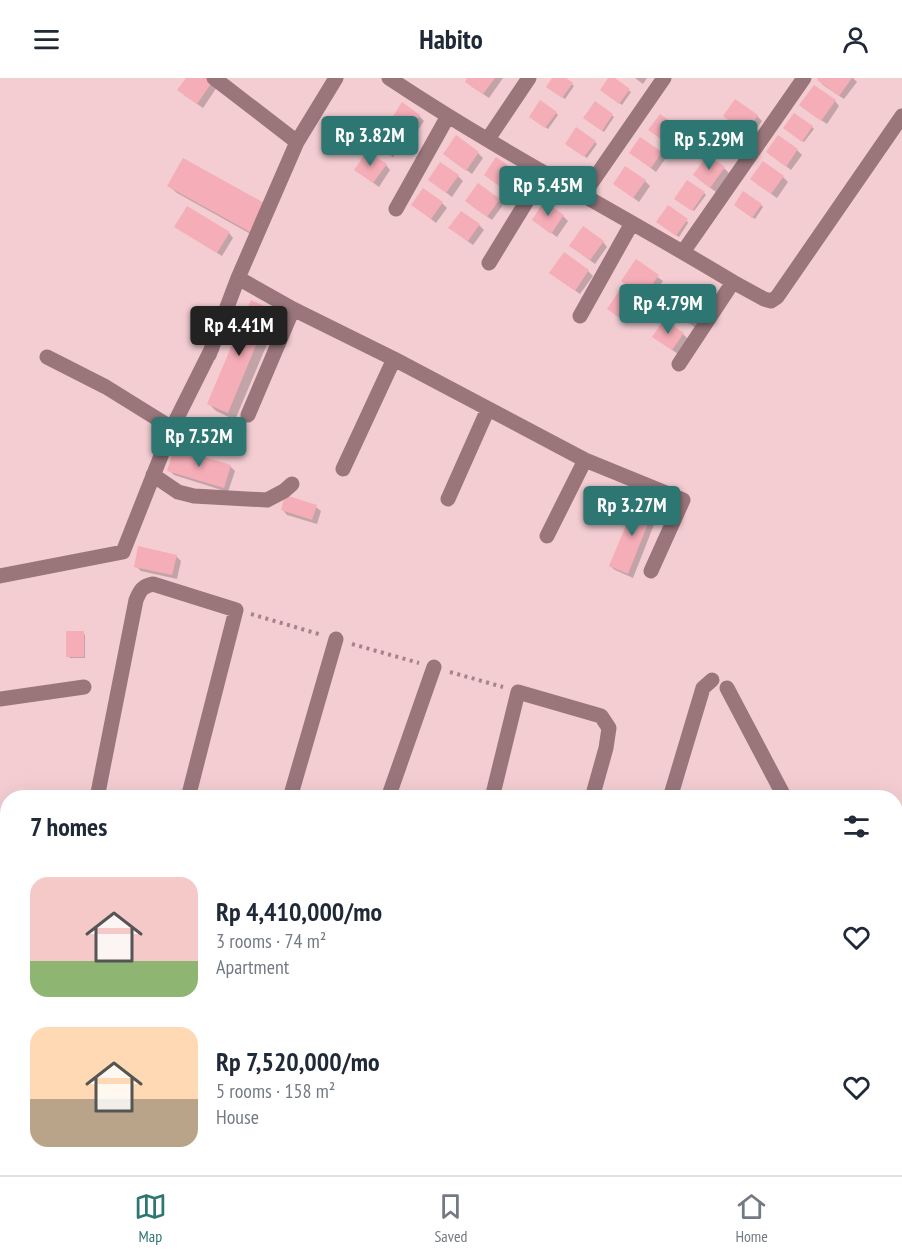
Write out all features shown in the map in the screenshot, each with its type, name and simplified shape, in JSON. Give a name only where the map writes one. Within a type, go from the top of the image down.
[{"type":"street","points":[[214,78],[297,142]]},
{"type":"street","points":[[0,576],[123,552],[172,428],[210,353],[238,278],[297,142],[336,78]]},
{"type":"street","points":[[389,78],[544,173],[733,282],[771,301],[777,297],[902,116]]},
{"type":"street","points":[[488,139],[529,78]]},
{"type":"street","points":[[583,195],[664,78]]},
{"type":"street","points":[[682,252],[804,78]]},
{"type":"street","points":[[396,209],[448,116]]},
{"type":"street","points":[[489,263],[544,173]]},
{"type":"street","points":[[580,316],[632,223]]},
{"type":"street","points":[[238,278],[293,309],[394,359],[585,460],[683,500],[651,571]]},
{"type":"street","points":[[679,364],[733,282]]},
{"type":"street","points":[[248,415],[293,309]]},
{"type":"street","points":[[47,357],[106,387],[172,428]]},
{"type":"street","points":[[342,469],[394,359]]},
{"type":"street","points":[[448,499],[488,409]]},
{"type":"street","points":[[546,536],[585,460]]},
{"type":"street","points":[[153,475],[178,492],[194,496],[267,500],[292,484]]},
{"type":"street","points":[[99,790],[136,600],[140,590],[146,585],[160,585],[236,610],[190,790]]},
{"type":"street","points":[[292,790],[336,639]]},
{"type":"street","points":[[391,790],[434,668]]},
{"type":"street","points":[[675,790],[703,688],[712,680]]},
{"type":"street","points":[[0,699],[84,687]]},
{"type":"street","points":[[727,688],[781,790]]},
{"type":"street","points":[[494,790],[518,692],[601,716],[609,728],[594,790]]},
{"type":"path","points":[[236,610],[518,692]]},
{"type":"building","points":[[186,78],[208,78],[213,81],[197,104],[177,90]]},
{"type":"building","points":[[467,78],[495,78],[483,94],[465,82]]},
{"type":"building","points":[[552,78],[566,78],[573,83],[562,98],[546,87]]},
{"type":"building","points":[[608,78],[615,78],[630,89],[619,104],[600,90]]},
{"type":"building","points":[[818,78],[852,78],[839,96],[817,80]]},
{"type":"building","points":[[814,85],[836,100],[821,121],[799,105]]},
{"type":"building","points":[[735,99],[758,115],[746,133],[723,116]]},
{"type":"building","points":[[540,100],[557,112],[545,128],[529,117]]},
{"type":"building","points":[[595,101],[613,114],[602,131],[583,118]]},
{"type":"building","points":[[402,102],[420,115],[407,133],[390,121]]},
{"type":"building","points":[[794,113],[813,126],[802,142],[783,128]]},
{"type":"building","points":[[660,114],[680,128],[668,144],[648,130]]},
{"type":"building","points":[[382,126],[402,140],[391,156],[371,142]]},
{"type":"building","points":[[576,127],[596,141],[584,157],[565,144]]},
{"type":"building","points":[[715,127],[734,140],[723,156],[705,143]]},
{"type":"building","points":[[456,135],[479,152],[466,171],[443,154]]},
{"type":"building","points":[[778,135],[798,149],[786,167],[766,152]]},
{"type":"building","points":[[640,137],[662,152],[651,168],[629,153]]},
{"type":"building","points":[[367,151],[387,164],[373,183],[354,170]]},
{"type":"building","points":[[707,155],[725,167],[710,188],[693,175]]},
{"type":"building","points":[[496,157],[519,173],[506,191],[484,175]]},
{"type":"building","points":[[183,158],[266,204],[250,232],[167,186]]},
{"type":"building","points":[[763,161],[784,176],[771,194],[750,179]]},
{"type":"building","points":[[440,162],[459,175],[446,193],[428,180]]},
{"type":"building","points":[[625,166],[646,180],[633,198],[613,184]]},
{"type":"building","points":[[687,180],[705,192],[692,211],[674,199]]},
{"type":"building","points":[[478,183],[500,199],[487,217],[465,201]]},
{"type":"building","points":[[423,188],[443,202],[431,219],[411,205]]},
{"type":"building","points":[[743,191],[762,204],[752,218],[734,205]]},
{"type":"building","points":[[544,201],[564,215],[551,234],[532,220]]},
{"type":"building","points":[[668,205],[688,219],[676,236],[656,222]]},
{"type":"building","points":[[187,206],[230,232],[217,253],[174,227]]},
{"type":"building","points":[[461,211],[480,224],[468,241],[448,228]]},
{"type":"building","points":[[583,226],[604,241],[590,260],[569,246]]},
{"type":"building","points":[[564,252],[589,270],[575,291],[549,273]]},
{"type":"building","points":[[636,259],[659,275],[644,297],[621,281]]},
{"type":"building","points":[[619,291],[637,303],[624,321],[607,309]]},
{"type":"building","points":[[687,293],[704,305],[690,325],[673,313]]},
{"type":"building","points":[[251,300],[271,309],[228,413],[207,404]]},
{"type":"building","points":[[664,319],[684,333],[672,350],[652,337]]},
{"type":"building","points":[[174,448],[231,465],[224,488],[167,471]]},
{"type":"building","points":[[285,495],[317,505],[312,520],[281,510]]},
{"type":"building","points":[[637,499],[655,506],[628,574],[609,566]]},
{"type":"building","points":[[138,546],[177,555],[172,575],[134,567]]},
{"type":"building","points":[[66,631],[84,631],[84,657],[66,657]]}]
